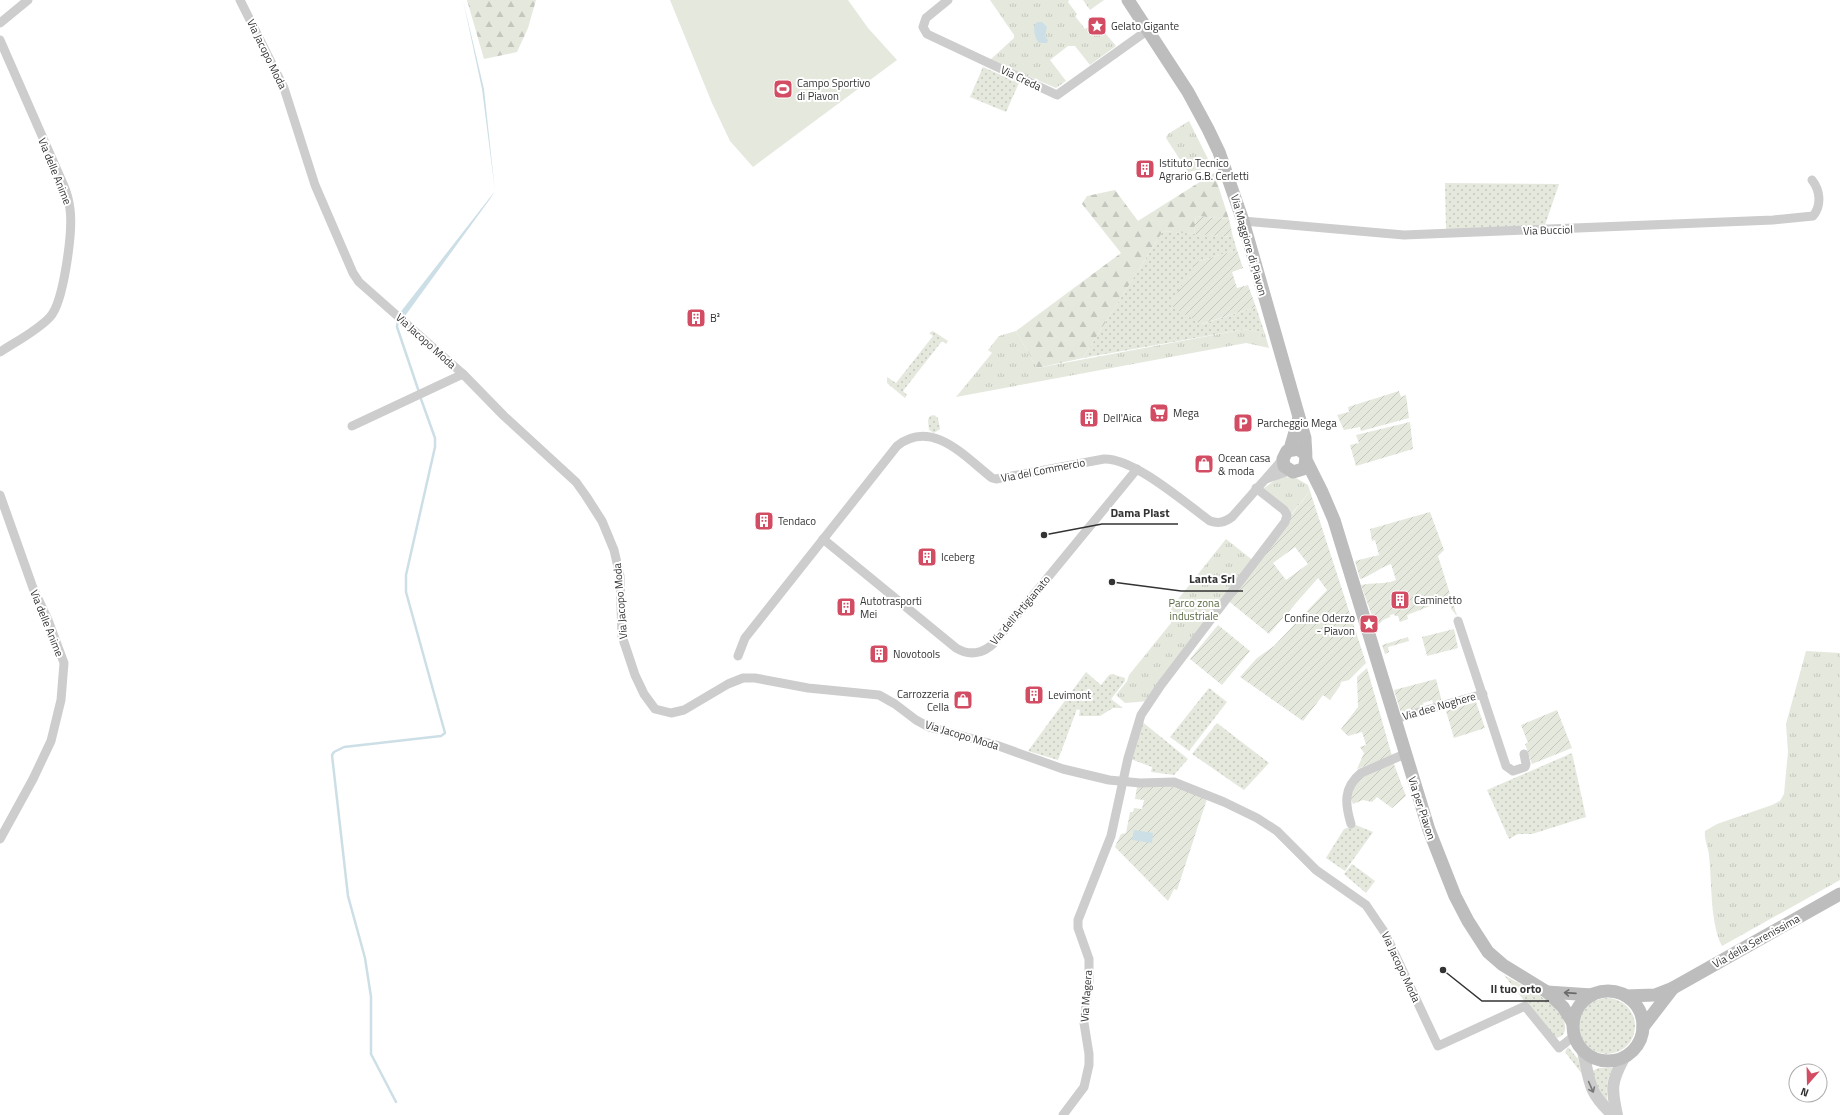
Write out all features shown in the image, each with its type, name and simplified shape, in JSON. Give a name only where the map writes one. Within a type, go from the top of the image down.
[{"type":"main road","name":"Via Maggiore di Piavon","points":[[1128,0],[1188,92],[1208,129],[1224,166],[1243,221],[1305,438],[1300,465]]},
{"type":"main road","points":[[1286,454],[1298,449],[1300,465],[1284,466],[1286,454],[1299,418]]},
{"type":"main road","name":"Via per Piavon","points":[[1300,465],[1322,492],[1334,520],[1429,830],[1445,873],[1468,921],[1478,939],[1488,952],[1503,965],[1547,992],[1563,1007],[1573,1029]]},
{"type":"main road","name":"Via della Serenissima","points":[[1626,996],[1654,995],[1672,988],[1840,894]]},
{"type":"main road","points":[[1643,1027],[1641,1014],[1635,1004],[1626,996],[1609,991],[1592,995],[1579,1007],[1573,1029],[1583,1051],[1592,1058],[1603,1061],[1614,1061],[1624,1058],[1638,1045],[1643,1027],[1672,988]]},
{"type":"main road","name":"Via per Piavon","points":[[1547,992],[1592,995]]},
{"type":"street","points":[[0,23],[28,0]]},
{"type":"street","name":"Via Jacopo Moda","points":[[240,0],[284,88],[314,185],[353,274],[371,292],[463,374],[504,416],[576,482],[602,521],[614,550],[620,576],[622,636],[644,694],[655,709],[671,713],[684,710],[728,684],[743,678],[755,678],[808,688],[879,695],[929,727],[996,746],[1089,777],[1123,781],[1174,782],[1224,802],[1257,818],[1277,831],[1316,870],[1366,905],[1386,933],[1438,1046],[1525,1006],[1559,1048],[1573,1029]]},
{"type":"street","name":"Via Creda","points":[[948,0],[926,18],[923,27],[927,34],[1057,95],[1148,30]]},
{"type":"street","name":"Via delle Anime","points":[[0,40],[64,186],[71,210],[62,290],[56,310],[39,327],[0,352]]},
{"type":"street","name":"Via Bucciol","points":[[1243,221],[1404,235],[1808,217],[1813,216],[1818,208],[1817,186],[1812,180]]},
{"type":"street","points":[[352,426],[463,374]]},
{"type":"street","name":"Via del Commercio","points":[[738,656],[745,638],[897,446],[915,436],[928,435],[948,443],[992,478],[996,479],[1104,459],[1120,461],[1137,468],[1210,521],[1215,523],[1226,521],[1232,517],[1286,454]]},
{"type":"street","name":"Via del Commercio","points":[[1265,480],[1300,465]]},
{"type":"street","name":"Via dell'Artigianato","points":[[823,539],[956,648],[967,653],[978,653],[994,643],[1137,468]]},
{"type":"street","points":[[1123,781],[1142,715],[1149,701],[1285,522],[1287,515],[1284,510],[1256,488]]},
{"type":"street","name":"Via delle Anime","points":[[0,495],[33,588],[48,620],[64,663],[61,700],[51,741],[33,779],[0,839]]},
{"type":"street","name":"Via dee Noghere","points":[[1458,621],[1506,766],[1513,771],[1525,767],[1526,764],[1524,754]]},
{"type":"street","name":"Via dee Noghere","points":[[1395,719],[1483,694]]},
{"type":"street","points":[[1350,824],[1346,801],[1349,790],[1357,777],[1361,773],[1405,754]]},
{"type":"street","name":"Via Magera","points":[[1063,1115],[1077,1099],[1084,1087],[1089,1065],[1089,1054],[1084,1023],[1089,980],[1089,959],[1078,928],[1078,920],[1111,836],[1123,781]]},
{"type":"street","points":[[1583,1051],[1588,1079],[1592,1090],[1601,1104],[1613,1115]]},
{"type":"street","points":[[1617,1115],[1612,1086],[1614,1076],[1624,1058]]},
{"type":"green space","points":[[467,0],[536,0],[528,28],[517,52],[484,59]]},
{"type":"green space","name":"Campo Sportivo di Piavon","points":[[670,0],[848,0],[868,28],[897,60],[753,167],[730,141],[712,103]]},
{"type":"green space","points":[[990,0],[1069,0],[1068,2],[1077,14],[1075,16],[1085,29],[1096,22],[1116,46],[1090,65],[1075,46],[1068,46],[1050,60],[1066,81],[1056,88],[990,60],[1014,38],[1014,35]]},
{"type":"green space","points":[[1083,0],[1104,0],[1090,10]]},
{"type":"green space","points":[[983,67],[1019,83],[1006,112],[970,97]]},
{"type":"green space","points":[[1189,121],[1212,167],[1188,172],[1166,138],[1168,134]]},
{"type":"green space","points":[[1214,173],[1229,219],[1196,216],[1194,234],[1163,231],[1083,358],[1037,368],[1016,331],[1121,253],[1082,204],[1087,196],[1115,190],[1138,221]]},
{"type":"green space","points":[[1445,183],[1559,184],[1544,228],[1446,231]]},
{"type":"green space","points":[[1196,216],[1229,219],[1233,237],[1194,234]]},
{"type":"green space","points":[[1163,231],[1233,237],[1237,250],[1196,262],[1202,324],[1256,307],[1265,334],[1246,329],[1083,358]]},
{"type":"green space","points":[[1237,250],[1243,268],[1232,272],[1237,288],[1248,285],[1256,307],[1201,324],[1170,305],[1196,262]]},
{"type":"green space","points":[[1246,329],[1265,334],[1269,348],[1246,343],[956,397],[992,353],[988,350],[999,336],[1016,331],[1037,368]]},
{"type":"green space","points":[[933,331],[948,341],[946,344],[942,341],[903,391],[907,395],[905,398],[887,383],[887,377],[896,383],[933,336],[929,333]]},
{"type":"green space","points":[[1399,391],[1401,397],[1406,395],[1409,418],[1361,431],[1360,427],[1344,430],[1337,415],[1349,412],[1348,407]]},
{"type":"green space","points":[[934,415],[938,418],[940,429],[934,433],[929,430],[928,420],[930,416]]},
{"type":"green space","points":[[1410,422],[1413,449],[1356,466],[1350,445],[1359,443],[1356,435]]},
{"type":"green space","points":[[1285,477],[1296,478],[1308,485],[1310,491],[1285,522],[1287,515],[1260,491],[1275,480]]},
{"type":"green space","points":[[1310,491],[1366,663],[1349,680],[1341,682],[1340,686],[1330,700],[1323,695],[1303,721],[1240,677],[1257,658],[1274,646],[1327,590],[1318,578],[1269,634],[1226,599]],"holes":[[[1295,547],[1308,564],[1286,580],[1273,563]]]},
{"type":"green space","points":[[1430,512],[1444,550],[1438,556],[1457,616],[1452,610],[1448,599],[1407,615],[1408,619],[1400,622],[1398,616],[1395,616],[1394,614],[1390,615],[1390,617],[1383,620],[1376,627],[1361,585],[1396,580],[1391,564],[1360,579],[1355,561],[1379,555],[1375,540],[1372,541],[1370,529]]},
{"type":"green space","name":"Parco zona industriale","points":[[1226,539],[1255,562],[1149,701],[1125,703],[1116,695],[1127,681],[1129,675],[1171,623],[1171,608]]},
{"type":"green space","points":[[1218,625],[1250,651],[1222,685],[1190,659]]},
{"type":"green space","points":[[1454,629],[1458,648],[1427,656],[1422,637]]},
{"type":"green space","points":[[1408,637],[1409,641],[1388,647],[1389,652],[1385,654],[1382,645]]},
{"type":"green space","points":[[1806,651],[1840,653],[1840,880],[1722,946],[1718,937],[1713,914],[1709,855],[1705,831],[1717,824],[1772,805],[1780,801],[1784,794],[1788,752],[1786,724]]},
{"type":"green space","points":[[1367,668],[1392,756],[1357,769],[1364,753],[1360,747],[1366,745],[1362,732],[1348,736],[1341,729],[1358,707],[1357,677]]},
{"type":"green space","points":[[1086,672],[1101,685],[1109,675],[1112,674],[1125,678],[1125,681],[1111,699],[1123,708],[1113,708],[1100,716],[1079,716],[1080,710],[1077,709],[1058,760],[1028,751]]},
{"type":"green space","points":[[1436,679],[1442,702],[1434,705],[1432,700],[1423,703],[1424,707],[1401,713],[1394,690]]},
{"type":"green space","points":[[1209,688],[1227,702],[1189,751],[1170,737]]},
{"type":"green space","points":[[1476,702],[1485,728],[1454,738],[1446,711]]},
{"type":"green space","points":[[1557,710],[1572,748],[1532,764],[1525,744],[1528,743],[1521,725]]},
{"type":"green space","points":[[1140,720],[1188,759],[1174,775],[1151,772],[1152,767],[1128,758]]},
{"type":"green space","points":[[1217,723],[1269,763],[1244,790],[1192,754]]},
{"type":"green space","points":[[1572,753],[1586,817],[1532,834],[1518,834],[1509,839],[1487,790]]},
{"type":"green space","points":[[1392,759],[1406,796],[1392,808],[1377,797],[1372,802],[1363,800],[1353,804],[1348,793],[1355,780]]},
{"type":"green space","points":[[1171,785],[1207,799],[1177,890],[1174,889],[1168,901],[1115,847],[1121,834],[1126,833],[1130,812],[1133,812],[1134,808],[1142,809],[1144,800],[1135,799],[1137,787]]},
{"type":"green space","points":[[1356,825],[1373,832],[1345,871],[1326,858],[1344,829]]},
{"type":"green space","points":[[1352,864],[1375,881],[1366,893],[1344,874]]},
{"type":"green space","points":[[1504,975],[1532,990],[1552,1005],[1564,1021],[1565,1030],[1562,1035],[1553,1038]]},
{"type":"green space","points":[[1607,998],[1618,1000],[1627,1006],[1633,1015],[1635,1026],[1633,1037],[1627,1046],[1618,1052],[1607,1054],[1596,1052],[1587,1046],[1581,1037],[1579,1026],[1581,1015],[1587,1006],[1596,1000]]},
{"type":"green space","points":[[1568,1047],[1578,1059],[1582,1074],[1565,1052]]},
{"type":"green space","points":[[1599,1068],[1613,1068],[1610,1073],[1607,1088],[1609,1108],[1602,1102],[1592,1071]]},
{"type":"shaded area","points":[[463,0],[484,89],[495,191],[482,89]]},
{"type":"shaded area","points":[[1038,22],[1042,22],[1047,27],[1045,36],[1048,40],[1047,43],[1039,43],[1036,39],[1034,26]]},
{"type":"shaded area","points":[[495,191],[405,316],[399,314]]},
{"type":"shaded area","points":[[1134,830],[1153,833],[1152,843],[1132,840]]},
{"type":"waterway","points":[[398,320],[397,327],[419,392]]},
{"type":"waterway","points":[[396,1102],[371,1054],[371,997],[365,958],[348,896],[332,755],[334,752],[344,747],[441,736],[445,733],[406,592],[406,575],[435,447],[435,438],[421,399]]},
{"type":"place","name":"Gelato Gigante","points":[[1097,26]]},
{"type":"place","name":"Campo Sportivo di Piavon","points":[[783,89]]},
{"type":"place","name":"Istituto Tecnico Agrario G.B. Cerletti","points":[[1145,169]]},
{"type":"place","name":"B³","points":[[696,318]]},
{"type":"place","name":"Mega","points":[[1159,413]]},
{"type":"place","name":"Dell'Aica","points":[[1089,418]]},
{"type":"place","name":"Parcheggio Mega","points":[[1243,423]]},
{"type":"place","name":"Ocean casa & moda","points":[[1204,464]]},
{"type":"place","name":"Tendaco","points":[[764,521]]},
{"type":"place","name":"Dama Plast","points":[[1044,535]]},
{"type":"place","name":"Iceberg","points":[[927,557]]},
{"type":"place","name":"Lanta Srl","points":[[1112,582]]},
{"type":"place","name":"Caminetto","points":[[1400,600]]},
{"type":"place","name":"Autotrasporti Mei","points":[[846,607]]},
{"type":"place","name":"Confine Oderzo - Piavon","points":[[1369,624]]},
{"type":"place","name":"Novotools","points":[[879,654]]},
{"type":"place","name":"Levimont","points":[[1034,695]]},
{"type":"place","name":"Carrozzeria Cella","points":[[963,700]]},
{"type":"place","name":"Il tuo orto","points":[[1443,970]]}]
